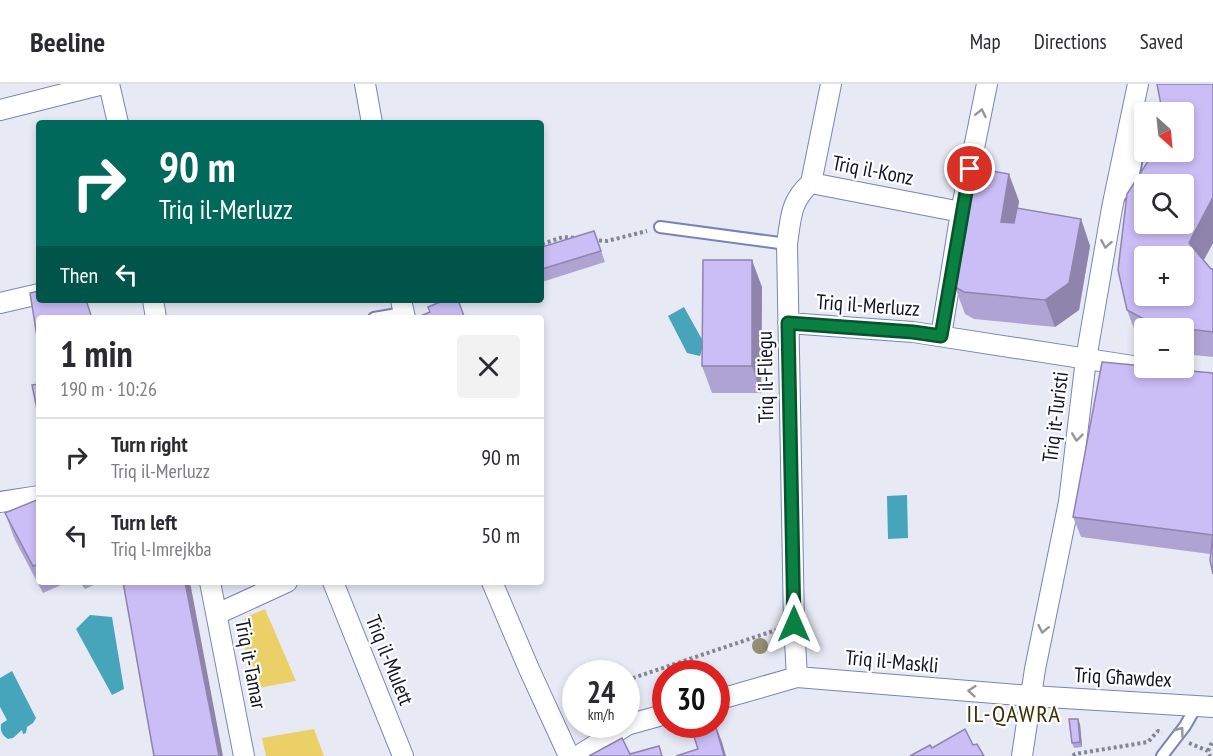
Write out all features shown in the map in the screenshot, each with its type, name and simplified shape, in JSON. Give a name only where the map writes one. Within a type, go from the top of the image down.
[{"type":"street","points":[[0,110],[103,84]]},
{"type":"street","points":[[109,84],[117,120]]},
{"type":"street","points":[[364,84],[369,120]]},
{"type":"street","name":"Triq il-Fliegu","points":[[797,677],[787,244],[792,208],[801,192],[811,183],[831,84]]},
{"type":"street","points":[[941,336],[961,212],[987,84]]},
{"type":"street","name":"Triq it-Turisti","points":[[1022,756],[1031,696],[1069,502],[1086,359],[1112,208],[1138,84]]},
{"type":"street","name":"Triq il-Konz","points":[[811,183],[961,212]]},
{"type":"street","points":[[0,303],[36,295]]},
{"type":"street","name":"Triq il-Merluzz","points":[[788,323],[913,332],[1134,366]]},
{"type":"street","points":[[0,502],[36,496]]},
{"type":"street","name":"Triq it-Tamar","points":[[211,585],[244,756]]},
{"type":"street","points":[[217,614],[280,585]]},
{"type":"street","name":"Triq il-Mulett","points":[[334,585],[403,756]]},
{"type":"street","points":[[493,585],[569,756]]},
{"type":"street","name":"Triq il-Maskli","points":[[730,696],[797,677],[1031,696]]},
{"type":"street","name":"Triq Għawdex","points":[[1031,696],[1205,706]]},
{"type":"street","points":[[578,756],[627,725],[652,718]]},
{"type":"lane","points":[[660,227],[787,244]]},
{"type":"lane","points":[[385,315],[403,310]]},
{"type":"lane","points":[[1161,756],[1205,706]]},
{"type":"path","points":[[544,243],[562,237],[608,241],[660,227]]},
{"type":"path","points":[[640,676],[794,624]]},
{"type":"path","points":[[1073,756],[1148,742],[1158,731],[1208,750]]},
{"type":"path","points":[[1210,756],[1208,750],[1213,740]]},
{"type":"shaded area","points":[[265,609],[296,681],[253,689],[240,626],[246,617]]},
{"type":"shaded area","points":[[314,729],[324,756],[266,756],[262,738]]},
{"type":"water","points":[[684,307],[704,343],[700,356],[687,353],[668,316]]},
{"type":"water","points":[[907,495],[908,538],[888,539],[887,496]]},
{"type":"water","points":[[90,615],[112,617],[124,689],[112,695],[76,629]]},
{"type":"water","points":[[12,671],[36,718],[27,727],[26,733],[23,734],[22,730],[13,738],[8,739],[1,729],[1,724],[7,720],[0,707],[0,678]]},
{"type":"building","points":[[1157,84],[1213,84],[1213,197],[1194,233],[1194,174],[1140,174],[1148,162],[1194,162],[1194,102],[1160,102]]},
{"type":"building","points":[[975,168],[1009,174],[1001,222],[1014,223],[1017,208],[1081,219],[1069,283],[1045,300],[964,292],[955,287]]},
{"type":"building","points":[[1134,183],[1134,234],[1194,234],[1189,243],[1192,246],[1134,246],[1134,306],[1194,306],[1194,249],[1213,269],[1213,332],[1194,330],[1194,318],[1142,318],[1127,310],[1118,270],[1127,194]]},
{"type":"building","points":[[594,231],[601,251],[544,268],[544,246]]},
{"type":"building","points":[[703,260],[752,260],[752,366],[702,366]]},
{"type":"building","points":[[36,292],[36,303],[87,303],[91,315],[36,315],[36,330],[30,293]]},
{"type":"building","points":[[438,303],[459,303],[464,315],[423,315],[430,312],[428,307]]},
{"type":"building","points":[[1102,362],[1134,365],[1134,378],[1194,378],[1194,371],[1213,373],[1213,535],[1073,517]]},
{"type":"building","points":[[36,384],[36,404],[32,385]]},
{"type":"building","points":[[36,500],[36,565],[33,566],[5,513]]},
{"type":"building","points":[[1213,535],[1213,574],[1210,560]]},
{"type":"building","points":[[124,585],[186,585],[219,756],[154,756]]},
{"type":"building","points":[[1069,719],[1078,719],[1080,742],[1072,743]]},
{"type":"building","points":[[965,729],[973,745],[977,744],[984,756],[910,756],[930,745],[932,748]]},
{"type":"building","points":[[622,738],[630,754],[659,746],[662,756],[589,756]]},
{"type":"building","points":[[694,738],[719,738],[724,756],[676,756],[698,749]]},
{"type":"district","name":"IL-QAWRA","points":[[1014,713]]},
{"type":"route","points":[[794,624],[788,323],[941,336],[970,169]]}]
